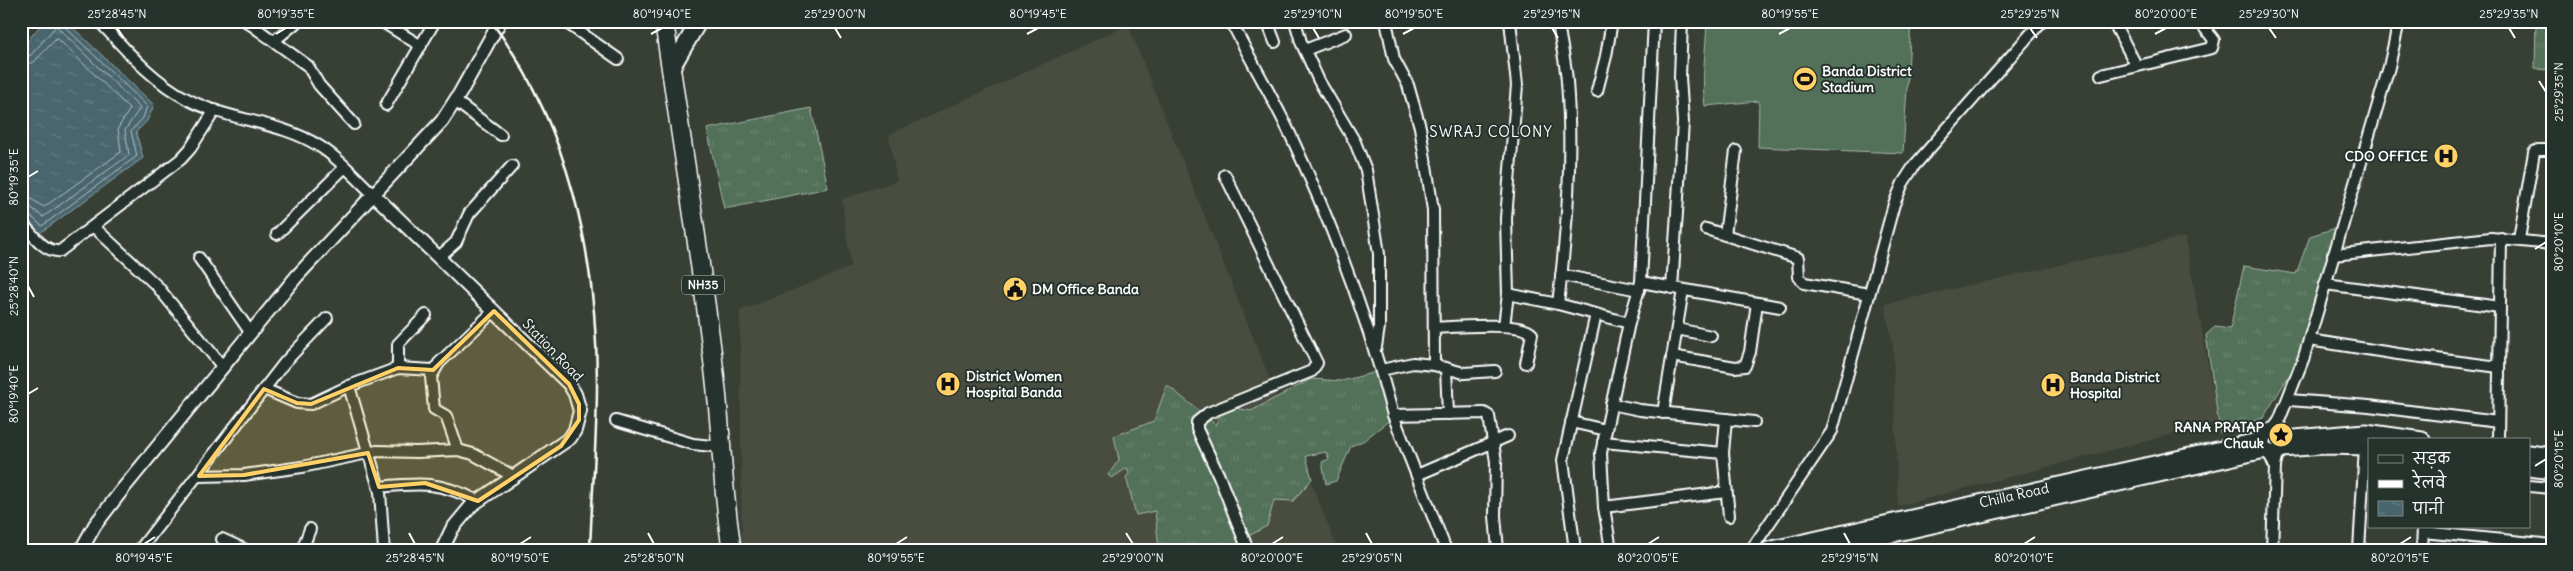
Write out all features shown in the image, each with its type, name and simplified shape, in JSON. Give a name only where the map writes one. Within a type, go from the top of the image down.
[{"type":"highway","name":"NH35","points":[[664,21],[706,306],[721,447],[724,499],[732,550]]},
{"type":"main road","points":[[671,69],[699,21]]},
{"type":"main road","points":[[1822,550],[2274,441],[2366,432],[2408,438]]},
{"type":"main road","points":[[2274,441],[2325,446],[2367,447]]},
{"type":"main road","points":[[2530,453],[2552,456]]},
{"type":"main road","points":[[2530,468],[2552,471]]},
{"type":"main road","name":"Chilla Road","points":[[1768,550],[2052,493]]},
{"type":"street","points":[[99,21],[143,68],[168,87],[188,99],[215,110],[297,135],[319,145],[374,194]]},
{"type":"street","points":[[246,21],[308,66],[319,85],[354,124]]},
{"type":"street","points":[[274,41],[298,21]]},
{"type":"street","points":[[381,21],[421,46]]},
{"type":"street","points":[[386,105],[435,21]]},
{"type":"street","points":[[81,550],[95,525],[222,366],[297,276],[442,121],[500,21]]},
{"type":"street","points":[[564,21],[618,59]]},
{"type":"street","points":[[1231,21],[1290,134],[1320,200],[1376,351],[1393,415],[1446,550]]},
{"type":"street","points":[[1267,21],[1275,42]]},
{"type":"street","points":[[1295,21],[1304,50],[1332,107],[1355,142],[1366,170],[1379,254],[1379,327],[1376,351]]},
{"type":"street","points":[[1386,21],[1394,59],[1408,85],[1420,127],[1432,210],[1434,365]]},
{"type":"street","points":[[1504,326],[1508,294],[1506,218],[1518,85],[1510,21]]},
{"type":"street","points":[[1558,21],[1567,82],[1569,194],[1558,304]]},
{"type":"street","points":[[1597,91],[1612,21]]},
{"type":"street","points":[[1611,550],[1604,507],[1601,466],[1610,404],[1629,323],[1640,286],[1654,21]]},
{"type":"street","points":[[1663,413],[1677,329],[1682,122],[1680,77],[1682,21]]},
{"type":"street","points":[[1751,550],[1832,430],[1894,204],[1903,183],[1914,166],[2042,21]]},
{"type":"street","points":[[2113,21],[2136,65]]},
{"type":"street","points":[[2101,75],[2212,48],[2214,40],[2199,21]]},
{"type":"street","points":[[2272,550],[2274,441],[2309,340],[2389,67],[2399,21]]},
{"type":"street","points":[[1304,50],[1346,34]]},
{"type":"street","points":[[455,101],[501,135]]},
{"type":"street","points":[[21,222],[48,249],[54,252],[60,251],[181,159],[190,149],[215,110]]},
{"type":"street","points":[[2519,239],[2534,152],[2543,149],[2552,150]]},
{"type":"street","points":[[1725,235],[1736,151]]},
{"type":"street","points":[[439,257],[456,242],[469,214],[512,166]]},
{"type":"street","points":[[277,234],[345,167]]},
{"type":"street","points":[[1224,176],[1317,363],[1312,371],[1208,413],[1197,422],[1197,429],[1219,476],[1248,550]]},
{"type":"street","name":"Station Road","points":[[374,194],[569,384],[579,404],[579,420],[570,438],[478,501],[462,516],[442,550]]},
{"type":"street","points":[[94,227],[157,286],[222,366]]},
{"type":"street","points":[[1706,229],[1798,258],[1799,277],[1804,283],[1869,294]]},
{"type":"street","points":[[2333,255],[2501,238],[2552,244]]},
{"type":"street","points":[[2498,438],[2501,238]]},
{"type":"street","points":[[199,258],[250,332]]},
{"type":"street","points":[[1561,275],[1640,286],[1678,289],[1780,307]]},
{"type":"street","points":[[2325,284],[2500,307]]},
{"type":"street","points":[[1508,294],[1558,304],[1629,323]]},
{"type":"street","points":[[1672,356],[1735,367],[1745,366],[1750,352],[1757,303]]},
{"type":"street","points":[[458,450],[446,416],[434,409],[431,377],[433,370],[494,312]]},
{"type":"street","points":[[1574,550],[1563,460],[1596,314]]},
{"type":"street","points":[[398,368],[398,344],[426,315]]},
{"type":"street","points":[[141,548],[199,476],[285,362],[327,318]]},
{"type":"street","points":[[1435,328],[1504,326],[1530,332],[1532,334],[1526,363]]},
{"type":"street","points":[[1677,329],[1711,336]]},
{"type":"street","points":[[2309,340],[2499,367]]},
{"type":"street","points":[[1381,370],[1412,363],[1434,365],[1464,373],[1495,371]]},
{"type":"street","points":[[264,390],[304,405],[312,404],[349,386],[398,368],[433,370]]},
{"type":"street","points":[[1446,368],[1448,414]]},
{"type":"street","points":[[349,386],[379,487],[384,550]]},
{"type":"street","points":[[2289,400],[2369,406],[2498,422]]},
{"type":"street","points":[[1610,404],[1663,413],[1754,422]]},
{"type":"street","points":[[1393,415],[1486,414],[1489,416],[1496,462],[1495,516],[1498,550]]},
{"type":"street","points":[[1726,419],[1724,453],[1729,516]]},
{"type":"street","points":[[616,421],[692,444],[721,447]]},
{"type":"street","points":[[1571,422],[1606,430]]},
{"type":"street","points":[[1417,475],[1508,436]]},
{"type":"street","points":[[1603,442],[1724,453]]},
{"type":"street","points":[[2359,550],[2367,447]]},
{"type":"street","points":[[199,476],[244,475],[302,467],[368,453],[458,450],[473,454],[513,476]]},
{"type":"street","points":[[379,487],[426,483],[455,490],[478,501]]},
{"type":"street","points":[[2530,486],[2552,488]]},
{"type":"street","points":[[1604,507],[1726,492]]},
{"type":"street","points":[[302,550],[310,529]]},
{"type":"street","points":[[2422,550],[2423,530],[2552,545]]},
{"type":"street","points":[[222,539],[246,550]]},
{"type":"highlighted area","points":[[494,311],[569,384],[579,404],[579,420],[561,446],[478,501],[425,483],[379,487],[368,453],[244,475],[199,476],[264,389],[297,403],[311,404],[398,368],[433,370]]},
{"type":"shaded area","name":"DM Office Banda","points":[[1128,25],[1338,550],[742,550],[740,311],[851,267],[842,199],[897,181],[889,135]]},
{"type":"shaded area","name":"Banda District Hospital","points":[[2185,237],[2218,422],[1898,506],[1893,347],[1885,304]]},
{"type":"green space","name":"Banda District Stadium","points":[[1707,21],[1911,21],[1903,153],[1758,147],[1759,101],[1705,106],[1704,75]]},
{"type":"green space","points":[[2536,21],[2552,21],[2552,71],[2551,67],[2544,70],[2535,68]]},
{"type":"green space","points":[[811,108],[828,188],[724,209],[707,129]]},
{"type":"green space","points":[[2336,228],[2302,364],[2295,366],[2263,418],[2220,433],[2206,335],[2215,327],[2230,329],[2244,266],[2296,274],[2310,236]]},
{"type":"green space","points":[[1376,372],[1391,419],[1363,441],[1351,446],[1336,481],[1326,484],[1322,462],[1329,459],[1326,452],[1306,456],[1312,479],[1293,501],[1274,500],[1267,526],[1243,539],[1245,550],[1159,550],[1155,511],[1136,515],[1126,477],[1129,474],[1127,468],[1112,478],[1108,475],[1119,460],[1114,436],[1154,421],[1167,385],[1216,425],[1223,406],[1251,411],[1311,379],[1342,381]]},
{"type":"water","points":[[44,21],[66,21],[154,105],[147,121],[136,132],[143,158],[40,233],[21,213],[21,49]]},
{"type":"railway","points":[[491,21],[518,61],[540,104],[559,148],[573,193],[584,240],[596,335],[597,383],[590,550]]},
{"type":"place","name":"Banda District Stadium","points":[[1805,79]]},
{"type":"place","name":"CDO OFFICE","points":[[2446,156]]},
{"type":"place","name":"DM Office Banda","points":[[1015,289]]},
{"type":"place","name":"District Women Hospital Banda","points":[[948,384]]},
{"type":"place","name":"Banda District Hospital","points":[[2053,385]]},
{"type":"place","name":"RANA PRATAP Chauk","points":[[2281,435]]},
{"type":"district","name":"SWRAJ COLONY","points":[[1491,132]]}]
